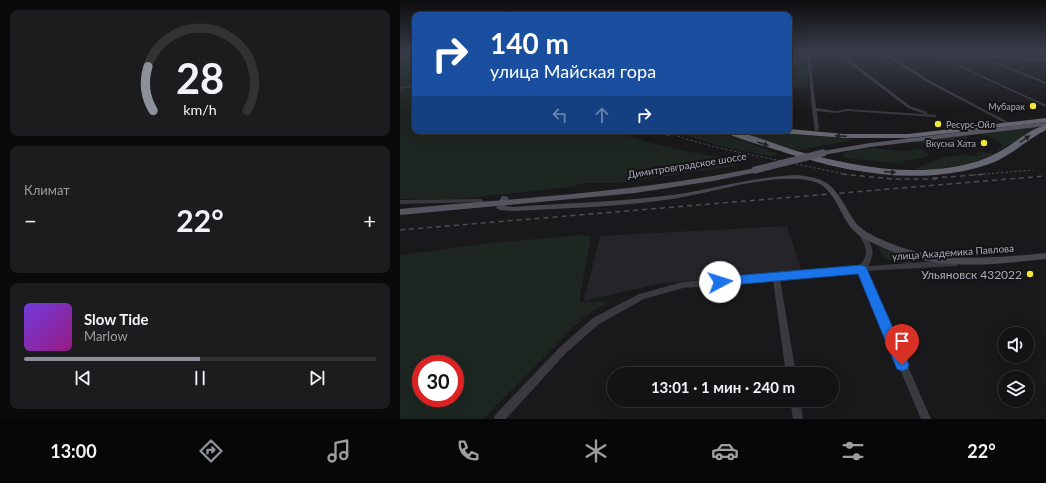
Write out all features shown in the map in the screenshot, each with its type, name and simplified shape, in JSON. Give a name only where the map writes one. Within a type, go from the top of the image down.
[{"type":"highway","name":"Димитровградское шоссе","points":[[908,136],[1046,120]]},
{"type":"highway","points":[[735,134],[802,156],[842,166],[914,173],[944,171],[984,163],[1000,156],[1032,134],[1046,127]]},
{"type":"highway","points":[[792,132],[845,136],[908,136]]},
{"type":"main road","name":"Димитровградское шоссе","points":[[821,151],[1046,124]]},
{"type":"main road","name":"Димитровградское шоссе","points":[[400,211],[504,201],[753,169],[821,151],[908,136]]},
{"type":"main road","name":"Димитровградское шоссе","points":[[400,211],[481,201],[504,201]]},
{"type":"street","points":[[810,72],[817,130]]},
{"type":"street","points":[[814,109],[836,112],[847,110],[935,116],[910,107],[863,72]]},
{"type":"street","points":[[911,72],[958,98],[1010,124]]},
{"type":"street","points":[[972,72],[1046,106]]},
{"type":"street","points":[[1018,72],[1046,83]]},
{"type":"street","points":[[400,88],[412,85]]},
{"type":"street","points":[[504,201],[500,208],[513,209],[647,200],[762,180],[802,178],[817,180],[828,186],[858,229],[867,245],[871,256],[869,262],[861,269],[926,419]]},
{"type":"street","points":[[413,209],[423,206],[426,201]]},
{"type":"street","points":[[400,202],[481,201]]},
{"type":"street","points":[[858,229],[888,247],[913,256],[940,261],[965,262]]},
{"type":"street","name":"улица Академика Павлова","points":[[498,419],[563,350],[596,321],[630,301],[642,296],[683,285],[861,269],[1046,256]]},
{"type":"street","points":[[776,277],[790,367]]},
{"type":"street","points":[[796,407],[798,419]]},
{"type":"shaded area","points":[[400,72],[412,72],[412,134],[622,134],[654,144],[734,160],[735,166],[619,183],[587,183],[562,188],[458,199],[400,199]]},
{"type":"shaded area","points":[[792,72],[807,72],[808,88],[792,87]]},
{"type":"shaded area","points":[[1037,127],[999,150],[997,148],[1002,147],[1003,144],[983,134],[974,134]]},
{"type":"shaded area","points":[[682,134],[725,134],[779,154],[770,156],[720,146]]},
{"type":"shaded area","points":[[744,134],[792,134],[858,139],[794,151]]},
{"type":"shaded area","points":[[967,135],[966,141],[964,142],[936,146],[910,142]]},
{"type":"shaded area","points":[[873,148],[901,151],[921,149],[929,154],[928,156],[903,161],[903,164],[845,158],[841,154],[852,150]]},
{"type":"shaded area","points":[[981,152],[993,154],[966,164],[931,170],[914,169],[944,157],[968,154],[971,156],[979,155],[976,153]]},
{"type":"shaded area","points":[[787,226],[802,272],[663,283],[584,301],[600,236]]},
{"type":"shaded area","points":[[581,235],[591,236],[579,303],[597,301],[607,303],[585,316],[483,419],[400,419],[400,255],[491,243]]},
{"type":"shaded area","points":[[878,246],[917,260],[918,263],[900,263],[886,259],[882,257]]},
{"type":"railway","points":[[662,134],[670,136]]},
{"type":"railway","points":[[673,134],[719,148],[846,174]]},
{"type":"railway","points":[[977,175],[1033,170]]},
{"type":"railway","points":[[842,174],[846,174]]},
{"type":"railway","points":[[846,174],[892,179],[938,179]]},
{"type":"railway","points":[[977,175],[987,174]]},
{"type":"railway","points":[[933,178],[977,175]]},
{"type":"railway","points":[[400,230],[1046,176]]},
{"type":"place","name":"Мубарак","points":[[1033,106]]},
{"type":"place","name":"Ресурс-Ойл","points":[[938,124]]},
{"type":"place","name":"Вкусна Хата","points":[[984,143]]},
{"type":"place","name":"Ульяновск 432022","points":[[1030,274]]},
{"type":"route","points":[[720,282],[861,269],[902,365]]}]
